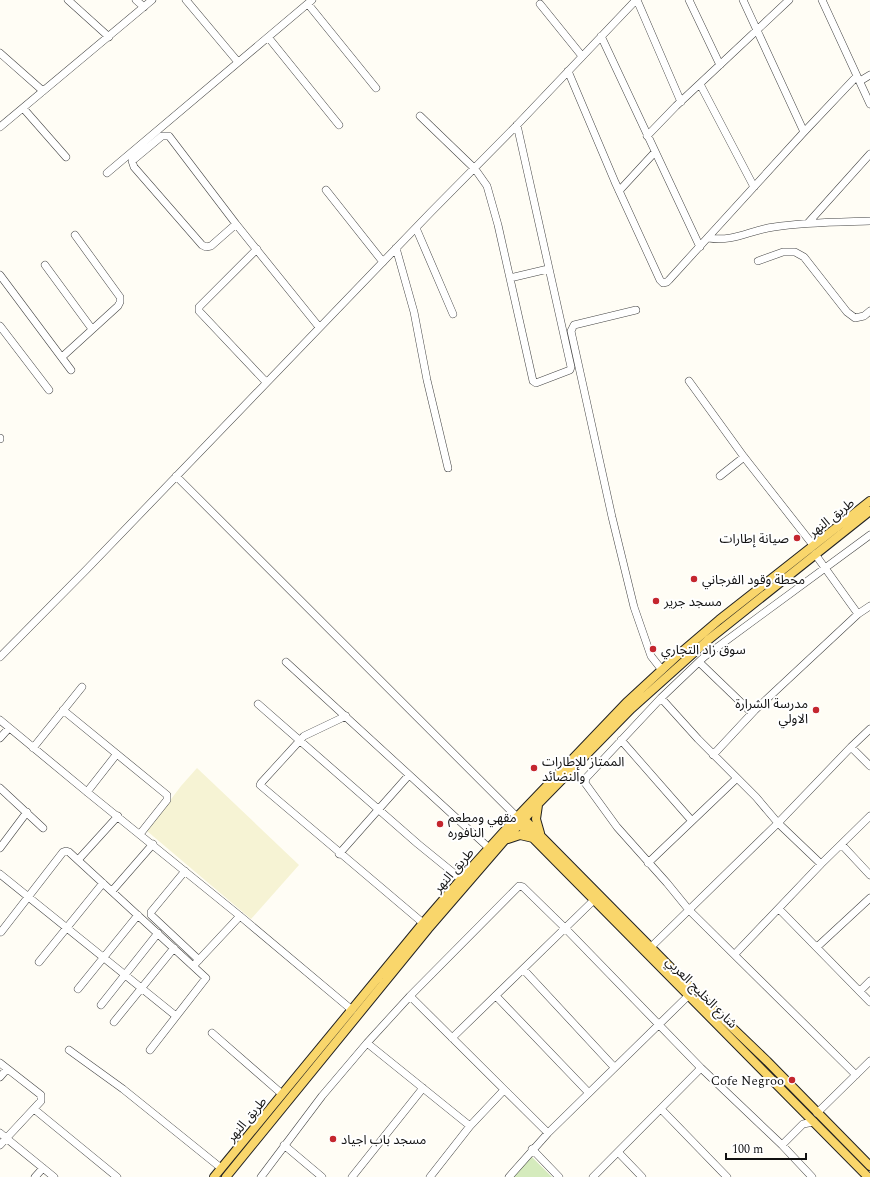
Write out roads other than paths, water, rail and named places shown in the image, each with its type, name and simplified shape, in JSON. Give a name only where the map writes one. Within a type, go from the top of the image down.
[{"type":"main road","name":"طريق النهر","points":[[226,1177],[423,935],[504,841],[520,820],[626,703],[719,620],[870,501]]},
{"type":"main road","name":"طريق النهر","points":[[214,1177],[423,923],[489,848],[539,803],[631,709],[667,676],[708,640],[870,511]]},
{"type":"main road","points":[[504,841],[520,835],[538,838],[536,820],[539,803]]},
{"type":"main road","name":"شارع الخليج العربي","points":[[520,820],[652,946],[693,990],[767,1061],[870,1166]]},
{"type":"main road","name":"شارع الخليج العربي","points":[[538,838],[688,996],[868,1177]]},
{"type":"main road","points":[[760,1068],[767,1061]]},
{"type":"street","points":[[68,0],[109,36]]},
{"type":"street","points":[[136,0],[144,7]]},
{"type":"street","points":[[0,127],[152,0]]},
{"type":"street","points":[[186,0],[238,62]]},
{"type":"street","points":[[0,657],[87,569],[319,327],[475,169],[636,0],[681,102]]},
{"type":"street","points":[[689,0],[720,65]]},
{"type":"street","points":[[743,0],[804,132]]},
{"type":"street","points":[[822,0],[870,104]]},
{"type":"street","points":[[647,136],[787,1]]},
{"type":"street","points":[[107,173],[310,2],[376,88]]},
{"type":"street","points":[[540,4],[582,56]]},
{"type":"street","points":[[601,36],[700,247]]},
{"type":"street","points":[[268,37],[339,125]]},
{"type":"street","points":[[0,53],[43,92]]},
{"type":"street","points":[[568,71],[619,191],[660,280],[663,283],[667,282],[700,247],[804,132],[859,78],[870,75]]},
{"type":"street","points":[[700,84],[754,187]]},
{"type":"street","points":[[23,108],[66,157]]},
{"type":"street","points":[[420,116],[475,169],[488,186],[533,381],[536,383],[571,369],[517,125]]},
{"type":"street","points":[[236,224],[210,246],[206,247],[202,245],[134,167],[132,161],[162,136],[169,136],[236,224],[319,327]]},
{"type":"street","points":[[619,191],[655,152]]},
{"type":"street","points":[[808,224],[870,154]]},
{"type":"street","points":[[326,190],[383,262]]},
{"type":"street","points":[[708,238],[720,240],[732,239],[772,227],[870,221]]},
{"type":"street","points":[[416,228],[453,314]]},
{"type":"street","points":[[62,357],[118,306],[120,302],[120,297],[75,235]]},
{"type":"street","points":[[396,248],[414,312],[448,468]]},
{"type":"street","points":[[257,249],[199,307],[199,311],[266,382]]},
{"type":"street","points":[[758,261],[784,252],[795,252],[804,257],[847,312],[855,318],[864,316],[870,311]]},
{"type":"street","points":[[45,265],[92,329]]},
{"type":"street","points":[[510,278],[548,269]]},
{"type":"street","points":[[0,275],[72,370]]},
{"type":"street","points":[[636,310],[574,324],[571,331],[612,517],[636,613],[650,656],[662,670]]},
{"type":"street","points":[[0,326],[49,390]]},
{"type":"street","points":[[689,381],[744,457],[813,545]]},
{"type":"street","points":[[720,476],[744,457]]},
{"type":"street","points":[[176,476],[520,820]]},
{"type":"street","points":[[856,1075],[689,910],[614,823],[585,783],[586,778],[621,740],[661,698],[699,662],[870,535]]},
{"type":"street","points":[[815,554],[858,614]]},
{"type":"street","points":[[713,754],[752,713],[858,614],[870,606]]},
{"type":"street","points":[[286,662],[489,848]]},
{"type":"street","points":[[699,662],[752,713]]},
{"type":"street","points":[[33,748],[82,687]]},
{"type":"street","points":[[661,698],[736,779],[756,797],[778,823],[821,864]]},
{"type":"street","points":[[258,704],[378,810],[461,879]]},
{"type":"street","points":[[62,710],[167,795],[168,800],[140,834]]},
{"type":"street","points":[[346,716],[306,735],[260,785],[339,854],[423,923]]},
{"type":"street","points":[[0,720],[185,870],[352,1010]]},
{"type":"street","points":[[0,738],[9,728]]},
{"type":"street","points":[[652,946],[778,823],[870,729]]},
{"type":"street","points":[[621,740],[692,821]]},
{"type":"street","points":[[851,747],[870,766]]},
{"type":"street","points":[[87,792],[116,755]]},
{"type":"street","points":[[339,854],[409,775]]},
{"type":"street","points":[[648,863],[736,779]]},
{"type":"street","points":[[0,788],[43,828]]},
{"type":"street","points":[[1,846],[27,812]]},
{"type":"street","points":[[78,860],[118,816]]},
{"type":"street","points":[[735,954],[821,864],[870,816]]},
{"type":"street","points":[[112,891],[153,844]]},
{"type":"street","points":[[842,844],[870,875]]},
{"type":"street","points":[[1,932],[63,852],[66,851],[78,860],[174,948],[196,963]]},
{"type":"street","points":[[150,1050],[206,978],[196,963],[151,915],[151,912],[185,870]]},
{"type":"street","points":[[0,874],[176,1016]]},
{"type":"street","points":[[39,962],[103,883]]},
{"type":"street","points":[[261,1177],[284,1145],[367,1043],[410,996],[518,886],[523,887],[566,928],[701,1068],[782,1145],[812,1177]]},
{"type":"street","points":[[817,947],[870,898]]},
{"type":"street","points":[[452,1038],[595,899]]},
{"type":"street","points":[[779,909],[870,1002]]},
{"type":"street","points":[[78,989],[138,915]]},
{"type":"street","points":[[196,963],[240,916]]},
{"type":"street","points":[[101,1005],[158,933]]},
{"type":"street","points":[[114,1022],[174,948]]},
{"type":"street","points":[[523,969],[614,1067]]},
{"type":"street","points":[[860,991],[870,981]]},
{"type":"street","points":[[410,996],[548,1133]]},
{"type":"street","points":[[496,996],[588,1092]]},
{"type":"street","points":[[509,1177],[532,1150],[588,1092],[688,996]]},
{"type":"street","points":[[212,1033],[282,1094]]},
{"type":"street","points":[[367,1043],[470,1126]]},
{"type":"street","points":[[69,1050],[123,1089],[221,1168]]},
{"type":"street","points":[[817,1113],[870,1061]]},
{"type":"street","points":[[0,1063],[42,1096],[41,1101],[34,1110],[3,1136],[0,1145]]},
{"type":"street","points":[[0,1077],[7,1068]]},
{"type":"street","points":[[593,1177],[701,1068]]},
{"type":"street","points":[[352,1177],[422,1088]]},
{"type":"street","points":[[430,1177],[470,1126],[504,1090]]},
{"type":"street","points":[[661,1109],[727,1177]]},
{"type":"street","points":[[34,1110],[117,1177]]},
{"type":"street","points":[[803,1124],[804,1113]]},
{"type":"street","points":[[782,1145],[803,1124],[814,1122]]},
{"type":"street","points":[[3,1136],[54,1177]]},
{"type":"street","points":[[284,1145],[322,1177]]},
{"type":"street","points":[[532,1150],[559,1177]]},
{"type":"street","points":[[618,1152],[642,1177]]},
{"type":"street","points":[[35,1177],[43,1168]]},
{"type":"place","name":"صيانة إطارات","points":[[797,538]]},
{"type":"place","name":"محطة وقود الفرجاني","points":[[694,579]]},
{"type":"place","name":"مسجد جرير","points":[[656,601]]},
{"type":"place","name":"سوق زاد التجاري","points":[[653,649]]},
{"type":"place","name":"مدرسة الشرارة الاولي","points":[[816,710]]},
{"type":"place","name":"الممتاز للإطارات والنضائد","points":[[534,768]]},
{"type":"place","name":"مقهي ومطعم النافوره","points":[[440,824]]},
{"type":"place","name":"Cofe Negroo","points":[[792,1080]]},
{"type":"place","name":"مسجد باب اجياد","points":[[333,1139]]}]
